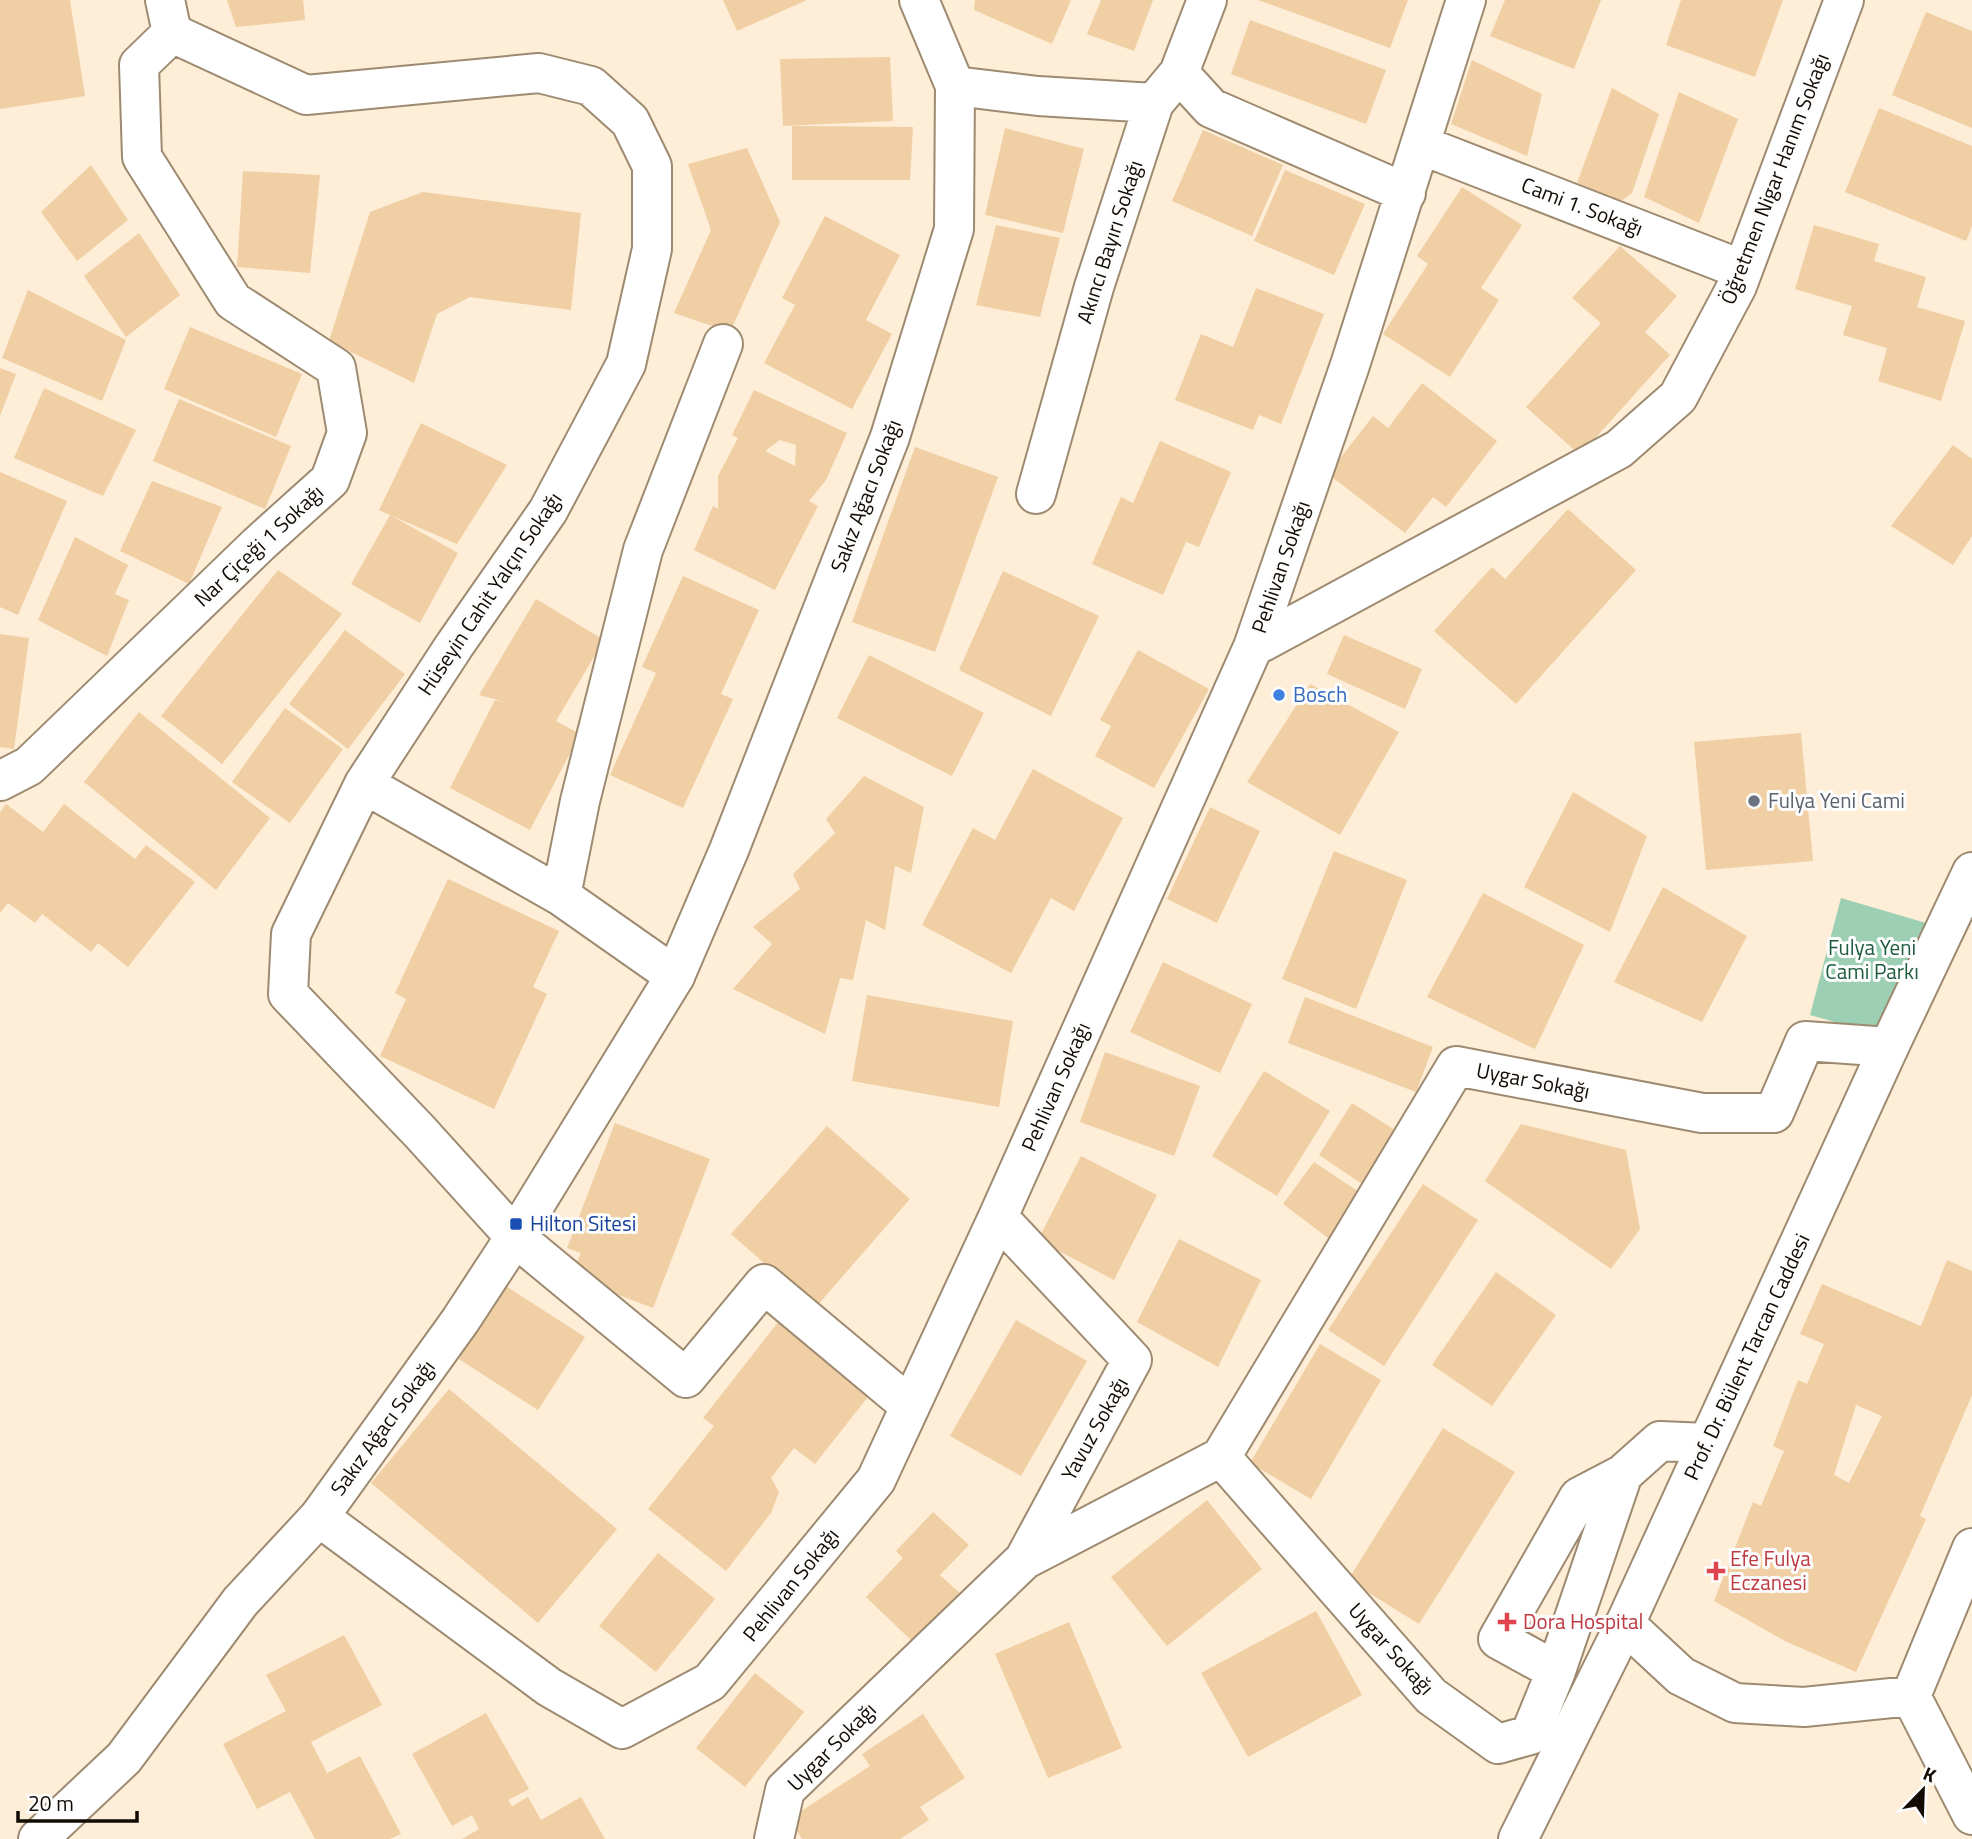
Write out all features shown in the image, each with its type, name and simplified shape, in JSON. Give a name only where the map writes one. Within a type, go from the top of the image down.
[{"type":"street","name":"Sakız Ağacı Sokağı","points":[[38,1839],[124,1758],[240,1602],[319,1517],[460,1321],[515,1237],[675,976],[729,850],[890,437],[954,229],[955,86],[919,0]]},
{"type":"street","name":"Akıncı Bayırı Sokağı","points":[[1036,494],[1094,287],[1154,103],[1180,73],[1207,0]]},
{"type":"street","name":"Pehlivan Sokağı","points":[[319,1517],[549,1687],[622,1729],[710,1682],[876,1480],[998,1217],[1253,647],[1406,193],[1466,0]]},
{"type":"street","name":"Öğretmen Nigar Hanım Sokağı","points":[[1253,647],[1619,449],[1678,397],[1743,270],[1844,0]]},
{"type":"street","name":"Nar Çiçeği 1 Sokağı","points":[[0,781],[29,765],[259,544],[330,480],[347,433],[335,368],[233,302],[142,157],[139,65],[168,16]]},
{"type":"street","name":"Hüseyin Cahit Yalçın Sokağı","points":[[168,16],[306,95],[539,73],[591,86],[629,121],[652,166],[652,249],[625,364],[548,511],[454,646],[364,784],[291,934],[288,994],[420,1132],[515,1237],[686,1378],[764,1284],[910,1406]]},
{"type":"street","points":[[1180,73],[1211,108],[1406,193]]},
{"type":"street","points":[[955,86],[1038,96],[1154,103]]},
{"type":"street","name":"Cami 1. Sokağı","points":[[1421,145],[1743,270]]},
{"type":"street","points":[[561,896],[580,801],[643,550],[723,344]]},
{"type":"street","points":[[364,784],[561,896],[675,976]]},
{"type":"street","name":"Prof. Dr. Bülent Tarcan Caddesi","points":[[1518,1839],[1625,1624],[1972,872]]},
{"type":"street","name":"Uygar Sokağı","points":[[774,1839],[785,1790],[1024,1560],[1222,1457],[1456,1066],[1702,1114],[1774,1113],[1805,1041],[1889,1047]]},
{"type":"street","name":"Yavuz Sokağı","points":[[998,1217],[1132,1360],[1024,1560]]},
{"type":"street","name":"Uygar Sokağı","points":[[1222,1457],[1431,1696],[1499,1744],[1530,1735],[1556,1671],[1623,1474],[1660,1441],[1707,1443]]},
{"type":"street","points":[[1556,1671],[1498,1639],[1579,1497],[1623,1474]]},
{"type":"street","points":[[1972,1548],[1911,1696],[1972,1815]]},
{"type":"street","points":[[1625,1624],[1681,1676],[1735,1703],[1804,1707],[1911,1696]]},
{"type":"green space","name":"Fulya Yeni Cami Parkı","points":[[1841,898],[1936,926],[1888,1037],[1810,1015]]},
{"type":"building","points":[[0,0],[70,0],[85,96],[0,109]]},
{"type":"building","points":[[227,0],[303,0],[305,20],[236,27]]},
{"type":"building","points":[[723,0],[807,0],[737,31]]},
{"type":"building","points":[[975,0],[1071,0],[1052,44],[974,10]]},
{"type":"building","points":[[1101,0],[1153,0],[1134,51],[1087,34]]},
{"type":"building","points":[[1258,0],[1408,0],[1390,48]]},
{"type":"building","points":[[1505,0],[1601,0],[1574,69],[1490,36]]},
{"type":"building","points":[[1681,0],[1783,0],[1755,77],[1666,45]]},
{"type":"building","points":[[1926,12],[1972,31],[1972,128],[1892,95]]},
{"type":"building","points":[[1250,20],[1386,70],[1366,124],[1231,74]]},
{"type":"building","points":[[890,57],[893,121],[783,126],[780,59]]},
{"type":"building","points":[[1472,60],[1542,94],[1527,156],[1451,124]]},
{"type":"building","points":[[1612,88],[1659,114],[1632,193],[1621,201],[1577,183]]},
{"type":"building","points":[[1679,92],[1738,119],[1699,223],[1644,197]]},
{"type":"building","points":[[1879,108],[1972,146],[1972,226],[1966,241],[1845,192]]},
{"type":"building","points":[[792,126],[913,127],[910,180],[792,180]]},
{"type":"building","points":[[1005,128],[1084,149],[1063,233],[985,215]]},
{"type":"building","points":[[1203,130],[1283,165],[1252,236],[1172,201]]},
{"type":"building","points":[[747,148],[780,222],[730,332],[674,313],[711,230],[688,164]]},
{"type":"building","points":[[91,165],[128,220],[77,261],[41,212]]},
{"type":"building","points":[[1285,170],[1365,204],[1334,275],[1254,241]]},
{"type":"building","points":[[243,171],[320,175],[310,273],[237,267]]},
{"type":"building","points":[[1462,187],[1522,225],[1481,288],[1499,300],[1450,377],[1383,334],[1428,264],[1417,256]]},
{"type":"building","points":[[423,192],[581,213],[571,310],[470,297],[437,314],[414,383],[329,341],[370,212]]},
{"type":"building","points":[[825,216],[900,255],[866,320],[892,334],[852,409],[764,363],[795,305],[782,298]]},
{"type":"building","points":[[996,225],[1060,238],[1040,317],[976,305]]},
{"type":"building","points":[[1814,225],[1879,244],[1874,261],[1926,277],[1917,307],[1965,321],[1941,401],[1878,381],[1887,348],[1843,335],[1852,306],[1795,289]]},
{"type":"building","points":[[139,233],[180,295],[126,337],[84,276]]},
{"type":"building","points":[[1620,246],[1677,296],[1645,332],[1670,355],[1580,455],[1526,407],[1601,323],[1572,298]]},
{"type":"building","points":[[1256,288],[1324,314],[1281,424],[1259,415],[1253,430],[1175,400],[1201,334],[1233,347]]},
{"type":"building","points":[[28,290],[126,340],[102,401],[2,358]]},
{"type":"building","points":[[190,327],[302,374],[276,437],[164,389]]},
{"type":"building","points":[[0,368],[16,374],[0,416]]},
{"type":"building","points":[[1422,383],[1497,441],[1446,507],[1433,497],[1405,533],[1328,474],[1373,416],[1388,428]]},
{"type":"building","points":[[44,388],[136,430],[103,496],[14,458]]},
{"type":"building","points":[[754,390],[847,433],[826,480],[809,501],[818,506],[775,590],[694,550],[713,506],[718,509],[718,476],[738,438],[732,435]],"holes":[[[780,440],[796,445],[795,466],[765,451]]]},
{"type":"building","points":[[179,399],[291,446],[265,509],[153,461]]},
{"type":"building","points":[[421,423],[507,465],[457,544],[379,510]]},
{"type":"building","points":[[1160,441],[1231,472],[1199,547],[1186,542],[1163,595],[1092,564],[1121,497],[1133,503]]},
{"type":"building","points":[[1953,445],[1972,459],[1972,536],[1953,565],[1891,526]]},
{"type":"building","points":[[915,447],[998,477],[935,652],[852,622]]},
{"type":"building","points":[[0,472],[67,501],[18,615],[0,607]]},
{"type":"building","points":[[152,481],[222,507],[189,584],[120,551]]},
{"type":"building","points":[[1568,509],[1636,570],[1516,704],[1434,631],[1492,567],[1505,579]]},
{"type":"building","points":[[390,515],[458,553],[420,623],[351,584]]},
{"type":"building","points":[[75,537],[128,565],[115,594],[129,600],[107,656],[38,620]]},
{"type":"building","points":[[278,570],[342,614],[222,764],[161,716]]},
{"type":"building","points":[[1003,571],[1099,616],[1051,716],[959,670]]},
{"type":"building","points":[[683,576],[759,610],[721,694],[733,699],[683,808],[610,775],[656,673],[642,667]]},
{"type":"building","points":[[536,599],[604,640],[556,721],[580,734],[530,830],[450,788],[495,700],[506,702],[479,695]]},
{"type":"building","points":[[345,630],[405,674],[348,749],[289,704]]},
{"type":"building","points":[[0,634],[29,638],[14,749],[0,747]]},
{"type":"building","points":[[1344,635],[1422,669],[1405,709],[1327,674]]},
{"type":"building","points":[[1138,650],[1209,689],[1154,788],[1095,756],[1111,726],[1100,720]]},
{"type":"building","points":[[869,655],[984,713],[952,776],[837,718]]},
{"type":"building","points":[[1310,684],[1399,732],[1340,835],[1247,782]]},
{"type":"building","points":[[285,708],[343,749],[290,823],[232,782]]},
{"type":"building","points":[[139,712],[270,818],[216,890],[84,782]]},
{"type":"building","name":"Fulya Yeni Cami","points":[[1801,733],[1813,861],[1706,870],[1694,742]]},
{"type":"building","points":[[1033,769],[1123,818],[1074,911],[1051,898],[1011,973],[922,925],[973,828],[995,840]]},
{"type":"building","points":[[864,776],[924,807],[911,873],[895,866],[885,930],[866,920],[853,980],[840,978],[825,1034],[733,989],[772,944],[753,927],[800,889],[793,874],[835,833],[826,819]]},
{"type":"building","points":[[1573,792],[1647,836],[1610,932],[1524,887]]},
{"type":"building","points":[[6,804],[43,832],[64,804],[135,859],[146,845],[195,882],[128,967],[98,943],[91,952],[42,914],[35,923],[8,903],[0,913],[0,812]]},
{"type":"building","points":[[1210,807],[1260,831],[1217,923],[1167,899]]},
{"type":"building","points":[[1334,851],[1407,880],[1356,1009],[1282,979]]},
{"type":"building","points":[[448,879],[559,931],[533,987],[547,994],[494,1109],[380,1056],[406,999],[395,993]]},
{"type":"building","points":[[1663,887],[1747,936],[1702,1022],[1614,982]]},
{"type":"building","points":[[1483,893],[1584,945],[1535,1049],[1427,997]]},
{"type":"building","points":[[1163,962],[1252,1004],[1220,1073],[1130,1032]]},
{"type":"building","points":[[867,995],[1013,1021],[999,1107],[852,1081]]},
{"type":"building","points":[[1305,997],[1433,1047],[1416,1092],[1288,1043]]},
{"type":"building","points":[[1105,1052],[1200,1086],[1174,1156],[1080,1122]]},
{"type":"building","points":[[1264,1071],[1330,1111],[1277,1196],[1212,1156]]},
{"type":"building","points":[[1352,1103],[1398,1132],[1365,1186],[1319,1155]]},
{"type":"building","points":[[615,1123],[710,1159],[653,1308],[571,1277],[581,1253],[567,1248]]},
{"type":"building","points":[[1521,1124],[1626,1150],[1640,1229],[1611,1269],[1485,1181]]},
{"type":"building","points":[[827,1126],[910,1199],[815,1308],[731,1234]]},
{"type":"building","points":[[1081,1156],[1157,1195],[1114,1280],[1038,1240]]},
{"type":"building","points":[[1314,1162],[1362,1194],[1332,1241],[1283,1204]]},
{"type":"building","points":[[1423,1184],[1478,1220],[1384,1366],[1328,1330]]},
{"type":"building","points":[[1179,1239],[1261,1280],[1218,1367],[1137,1322]]},
{"type":"building","points":[[1947,1260],[1972,1271],[1972,1395],[1920,1516],[1926,1519],[1856,1672],[1785,1641],[1714,1601],[1753,1502],[1761,1506],[1784,1451],[1773,1446],[1798,1380],[1807,1384],[1824,1344],[1800,1334],[1822,1284],[1921,1326]],"holes":[[[1856,1405],[1882,1416],[1849,1483],[1834,1475]]]},
{"type":"building","points":[[1496,1272],[1556,1315],[1492,1406],[1432,1365]]},
{"type":"building","points":[[495,1279],[585,1337],[538,1410],[448,1352]]},
{"type":"building","points":[[1016,1320],[1087,1361],[1021,1476],[950,1436]]},
{"type":"building","points":[[779,1321],[871,1393],[815,1464],[794,1448],[771,1478],[779,1492],[771,1513],[726,1571],[648,1509],[714,1426],[703,1418]]},
{"type":"building","points":[[1320,1344],[1381,1380],[1311,1499],[1250,1463]]},
{"type":"building","points":[[449,1389],[617,1529],[538,1623],[371,1483]]},
{"type":"building","points":[[1443,1428],[1515,1472],[1419,1624],[1348,1580]]},
{"type":"building","points":[[1207,1500],[1262,1569],[1167,1646],[1111,1577]]},
{"type":"building","points":[[933,1512],[969,1545],[940,1575],[962,1595],[915,1644],[866,1597],[903,1558],[896,1551]]},
{"type":"building","points":[[658,1553],[715,1599],[656,1672],[599,1626]]},
{"type":"building","points":[[1316,1611],[1362,1695],[1248,1757],[1201,1673]]},
{"type":"building","points":[[1069,1622],[1122,1748],[1048,1778],[995,1654]]},
{"type":"building","points":[[344,1635],[382,1705],[311,1742],[327,1773],[360,1756],[401,1834],[390,1839],[315,1839],[290,1792],[257,1809],[223,1744],[286,1711],[266,1675]]},
{"type":"building","points":[[755,1673],[804,1712],[745,1787],[696,1748]]},
{"type":"building","points":[[486,1713],[529,1789],[508,1800],[512,1806],[528,1797],[541,1820],[581,1797],[605,1839],[462,1839],[479,1829],[472,1815],[452,1826],[412,1754]]},
{"type":"building","points":[[923,1714],[965,1778],[920,1807],[929,1820],[900,1839],[802,1839],[789,1819],[870,1766],[862,1754]]},
{"type":"place","name":"Bosch","points":[[1279,695]]},
{"type":"place","name":"Fulya Yeni Cami","points":[[1754,801]]},
{"type":"place","name":"Hilton Sitesi","points":[[516,1224]]},
{"type":"place","name":"Efe Fulya Eczanesi","points":[[1716,1571]]},
{"type":"place","name":"Dora Hospital","points":[[1507,1622]]}]
